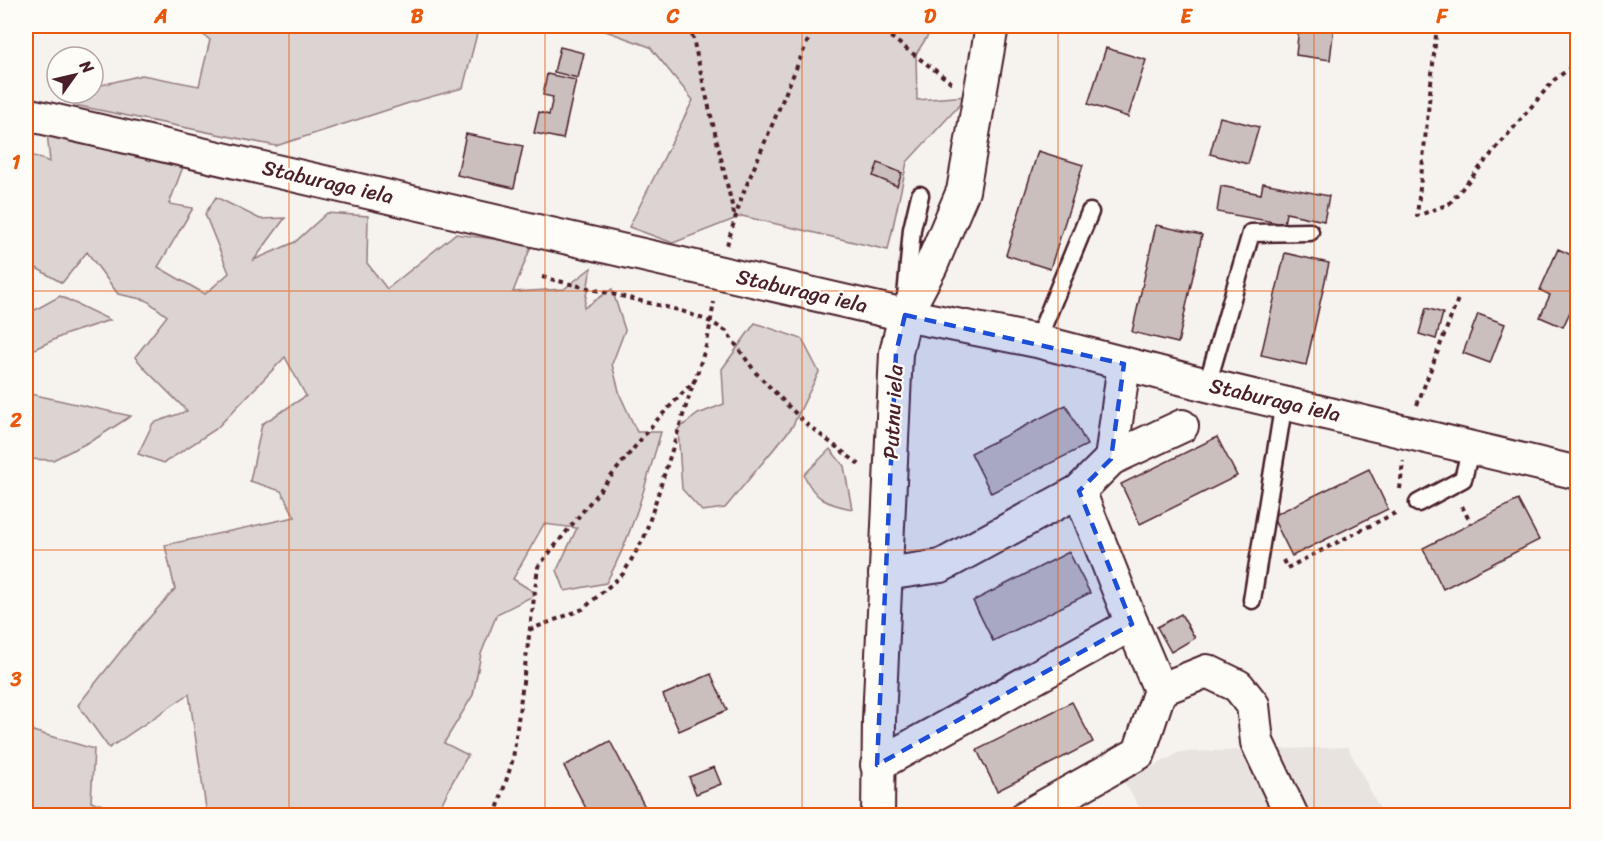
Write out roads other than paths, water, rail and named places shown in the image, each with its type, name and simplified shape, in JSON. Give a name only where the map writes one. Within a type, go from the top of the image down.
[{"type":"street","name":"Putnu iela","points":[[878,816],[877,765],[896,353],[904,315],[931,266],[963,191],[992,26]]},
{"type":"street","name":"Staburaga iela","points":[[26,114],[904,315],[1037,342],[1578,472]]},
{"type":"street","points":[[1110,459],[1124,364]]},
{"type":"street","points":[[885,574],[941,566],[1079,491],[1110,459],[1182,426]]},
{"type":"street","points":[[1027,816],[1139,753],[1160,690],[1131,624],[1079,491]]},
{"type":"street","points":[[877,765],[1131,624]]},
{"type":"street","points":[[1160,690],[1207,671],[1238,687],[1253,705],[1257,742],[1292,816]]},
{"type":"lane","points":[[904,315],[912,229],[920,195]]},
{"type":"lane","points":[[1037,342],[1090,212]]},
{"type":"lane","points":[[1207,384],[1251,233],[1310,232]]},
{"type":"lane","points":[[1252,600],[1284,402]]},
{"type":"lane","points":[[1418,503],[1463,479],[1471,447]]}]
